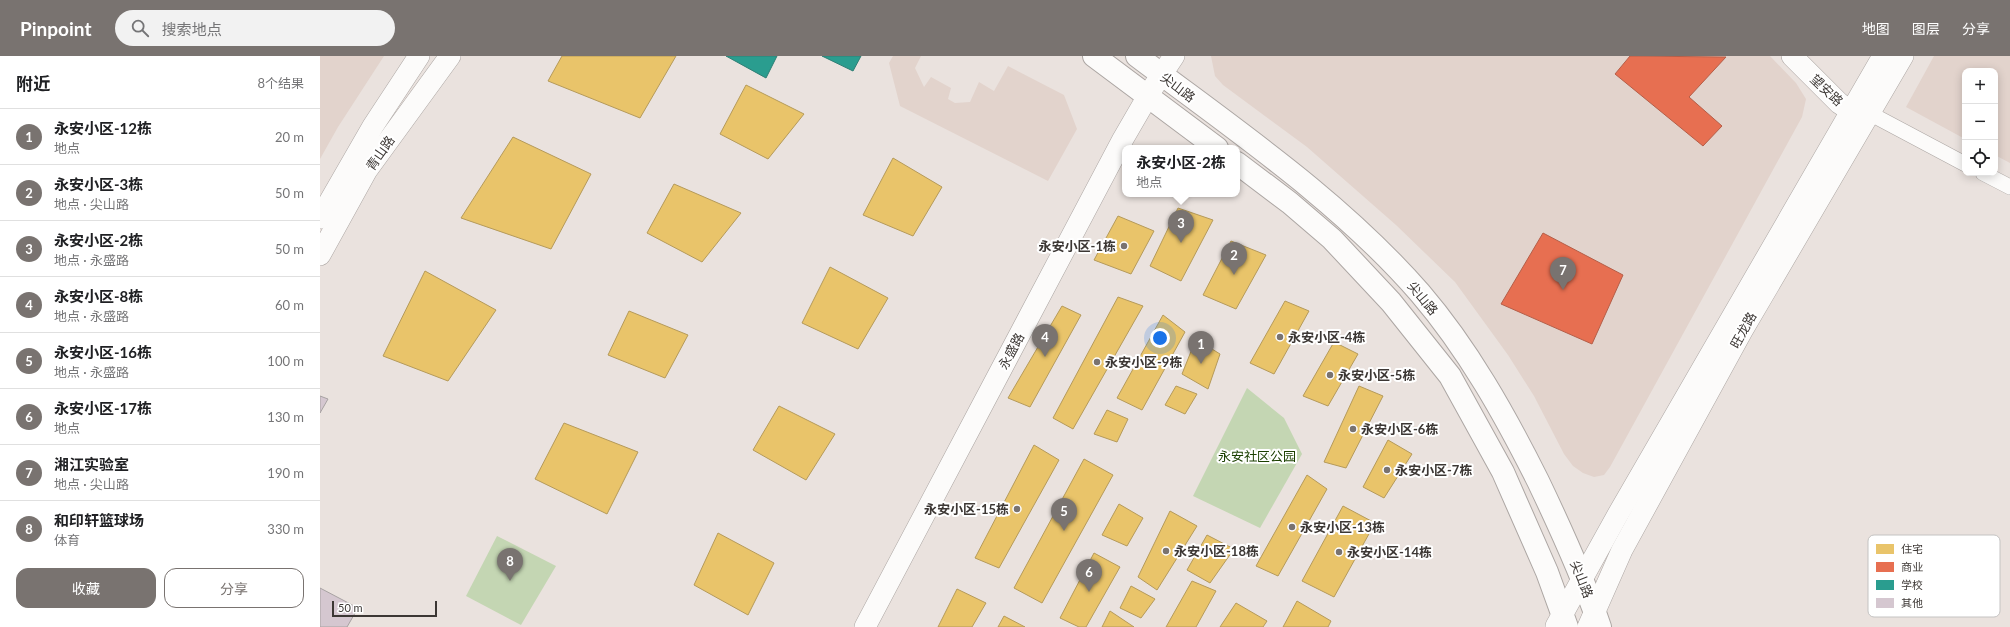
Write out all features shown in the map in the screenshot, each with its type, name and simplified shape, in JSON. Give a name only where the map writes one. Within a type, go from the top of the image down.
[{"type":"main road","name":"青山路","points":[[320,218],[372,126],[419,56]]},
{"type":"main road","name":"青山路","points":[[320,255],[367,170],[450,56]]},
{"type":"main road","name":"尖山路","points":[[1094,56],[1213,145]]},
{"type":"main road","name":"尖山路","points":[[1137,56],[1320,196],[1376,247],[1424,298],[1458,345],[1505,417],[1565,536],[1582,578],[1594,622]]},
{"type":"main road","name":"永盛路","points":[[1165,77],[1174,56]]},
{"type":"main road","name":"永盛路","points":[[865,627],[1122,139],[1165,77],[1183,56]]},
{"type":"main road","name":"望安路","points":[[1792,56],[1828,92],[1860,112]]},
{"type":"main road","name":"望安路","points":[[1802,56],[1860,112]]},
{"type":"main road","name":"旺龙路","points":[[1594,622],[1622,550],[1860,112],[1883,56]]},
{"type":"main road","name":"旺龙路","points":[[1562,623],[1582,578],[1860,112],[1902,56]]},
{"type":"main road","name":"永盛路","points":[[1128,145],[1151,99]]},
{"type":"main road","name":"永盛路","points":[[874,627],[1122,157]]},
{"type":"main road","name":"尖山路","points":[[1240,165],[1290,202],[1332,239],[1391,302],[1450,376],[1503,472],[1547,572],[1562,623]]},
{"type":"street","points":[[1860,112],[1962,163]]},
{"type":"street","points":[[1989,176],[2010,187]]},
{"type":"shaded area","points":[[320,56],[384,56],[338,127],[320,159]]},
{"type":"shaded area","points":[[893,56],[921,56],[915,68],[924,87],[931,77],[951,88],[948,99],[955,103],[970,102],[979,82],[994,91],[1008,66],[1064,95],[1077,129],[1048,181],[900,106],[889,63]]},
{"type":"shaded area","points":[[1211,56],[1770,56],[1796,83],[1806,99],[1802,117],[1610,467],[1604,475],[1594,477],[1583,473],[1573,466],[1564,454],[1534,396],[1508,355],[1455,282],[1396,225],[1307,147],[1223,85],[1215,76]]},
{"type":"shaded area","points":[[1934,56],[2010,56],[2010,163],[1998,157],[1998,68],[1962,68],[1962,137],[1906,107]]},
{"type":"green space","name":"永安社区公园","points":[[1247,388],[1284,418],[1302,454],[1260,528],[1193,496]]},
{"type":"green space","points":[[497,536],[556,566],[521,625],[466,596]]},
{"type":"building: 住宅","points":[[562,56],[676,56],[640,118],[548,81]]},
{"type":"building: 住宅","points":[[746,85],[804,114],[768,159],[720,134]]},
{"type":"building: 住宅","points":[[513,137],[591,174],[551,249],[461,218]]},
{"type":"building: 住宅","points":[[893,158],[942,187],[913,236],[863,215]]},
{"type":"building: 住宅","points":[[674,184],[741,213],[702,262],[647,233]]},
{"type":"building: 住宅","points":[[1178,208],[1213,220],[1181,281],[1150,266]]},
{"type":"building: 住宅","name":"永安小区-1栋","points":[[1118,216],[1154,231],[1131,274],[1094,260]]},
{"type":"building: 住宅","points":[[1231,241],[1266,255],[1236,309],[1203,295]]},
{"type":"building: 住宅","points":[[830,267],[888,298],[858,349],[802,323]]},
{"type":"building: 住宅","points":[[425,271],[496,310],[448,381],[383,356]]},
{"type":"building: 住宅","name":"永安小区-9栋","points":[[1118,297],[1143,306],[1073,429],[1053,418]]},
{"type":"building: 住宅","name":"永安小区-4栋","points":[[1285,301],[1309,311],[1274,374],[1250,363]]},
{"type":"building: 住宅","points":[[1062,306],[1081,315],[1030,407],[1008,398]]},
{"type":"building: 住宅","points":[[629,311],[688,335],[665,378],[608,355]]},
{"type":"building: 住宅","points":[[1163,315],[1185,332],[1142,410],[1117,398]]},
{"type":"building: 住宅","points":[[1196,339],[1220,354],[1208,389],[1182,374]]},
{"type":"building: 住宅","name":"永安小区-5栋","points":[[1334,342],[1358,354],[1328,406],[1303,396]]},
{"type":"building: 住宅","points":[[1176,386],[1197,394],[1185,414],[1165,405]]},
{"type":"building: 住宅","name":"永安小区-6栋","points":[[1359,386],[1383,396],[1346,468],[1324,462]]},
{"type":"building: 住宅","points":[[779,406],[835,434],[806,480],[753,450]]},
{"type":"building: 住宅","points":[[1107,410],[1128,419],[1117,442],[1094,434]]},
{"type":"building: 住宅","points":[[564,423],[638,452],[607,514],[535,479]]},
{"type":"building: 住宅","name":"永安小区-7栋","points":[[1388,440],[1412,454],[1384,498],[1363,487]]},
{"type":"building: 住宅","name":"永安小区-15栋","points":[[1034,445],[1059,460],[999,568],[975,558]]},
{"type":"building: 住宅","points":[[1084,459],[1113,475],[1042,603],[1014,588]]},
{"type":"building: 住宅","name":"永安小区-13栋","points":[[1307,475],[1327,489],[1278,576],[1256,566]]},
{"type":"building: 住宅","points":[[1119,504],[1143,518],[1127,546],[1102,535]]},
{"type":"building: 住宅","name":"永安小区-14栋","points":[[1343,506],[1375,523],[1334,597],[1302,581]]},
{"type":"building: 住宅","name":"永安小区-18栋","points":[[1170,511],[1197,526],[1157,590],[1138,577]]},
{"type":"building: 住宅","points":[[718,533],[774,563],[748,615],[694,585]]},
{"type":"building: 住宅","points":[[1207,535],[1234,549],[1210,583],[1187,570]]},
{"type":"building: 住宅","points":[[1094,553],[1120,567],[1086,627],[1079,627],[1060,618]]},
{"type":"building: 住宅","points":[[1192,581],[1216,591],[1196,627],[1166,627]]},
{"type":"building: 住宅","points":[[1131,586],[1155,599],[1141,618],[1120,608]]},
{"type":"building: 住宅","points":[[957,589],[986,603],[972,627],[938,627]]},
{"type":"building: 住宅","points":[[1297,601],[1331,621],[1328,627],[1283,627]]},
{"type":"building: 住宅","points":[[1236,603],[1267,621],[1263,627],[1220,627]]},
{"type":"building: 住宅","points":[[1110,611],[1134,627],[1102,627]]},
{"type":"building: 住宅","points":[[1004,616],[1025,627],[998,627]]},
{"type":"building: 商业","points":[[1630,56],[1726,57],[1689,97],[1722,126],[1703,146],[1615,74]]},
{"type":"building: 商业","points":[[1543,233],[1623,275],[1592,344],[1501,304]]},
{"type":"building: 学校","points":[[726,56],[777,56],[766,78]]},
{"type":"building: 学校","points":[[822,56],[861,56],[853,71]]},
{"type":"building: 其他","points":[[320,396],[328,399],[320,413]]},
{"type":"building: 其他","points":[[320,588],[358,608],[347,627],[320,627]]},
{"type":"place","name":"永安小区-2栋","points":[[1181,243]]},
{"type":"place","name":"永安小区-1栋","points":[[1124,246]]},
{"type":"place","name":"永安小区-3栋","points":[[1234,275]]},
{"type":"place","name":"湘江实验室","points":[[1563,290]]},
{"type":"place","name":"永安小区-4栋","points":[[1280,337]]},
{"type":"place","name":"永安小区-8栋","points":[[1045,357]]},
{"type":"place","name":"永安小区-9栋","points":[[1097,362]]},
{"type":"place","name":"永安小区-12栋","points":[[1201,364]]},
{"type":"place","name":"永安小区-5栋","points":[[1330,375]]},
{"type":"place","name":"永安小区-6栋","points":[[1353,429]]},
{"type":"place","name":"永安小区-7栋","points":[[1387,470]]},
{"type":"place","name":"永安小区-15栋","points":[[1017,509]]},
{"type":"place","name":"永安小区-13栋","points":[[1292,527]]},
{"type":"place","name":"永安小区-16栋","points":[[1064,531]]},
{"type":"place","name":"永安小区-18栋","points":[[1166,551]]},
{"type":"place","name":"永安小区-14栋","points":[[1339,552]]},
{"type":"place","name":"和印轩篮球场","points":[[510,581]]},
{"type":"place","name":"永安小区-17栋","points":[[1089,592]]}]
